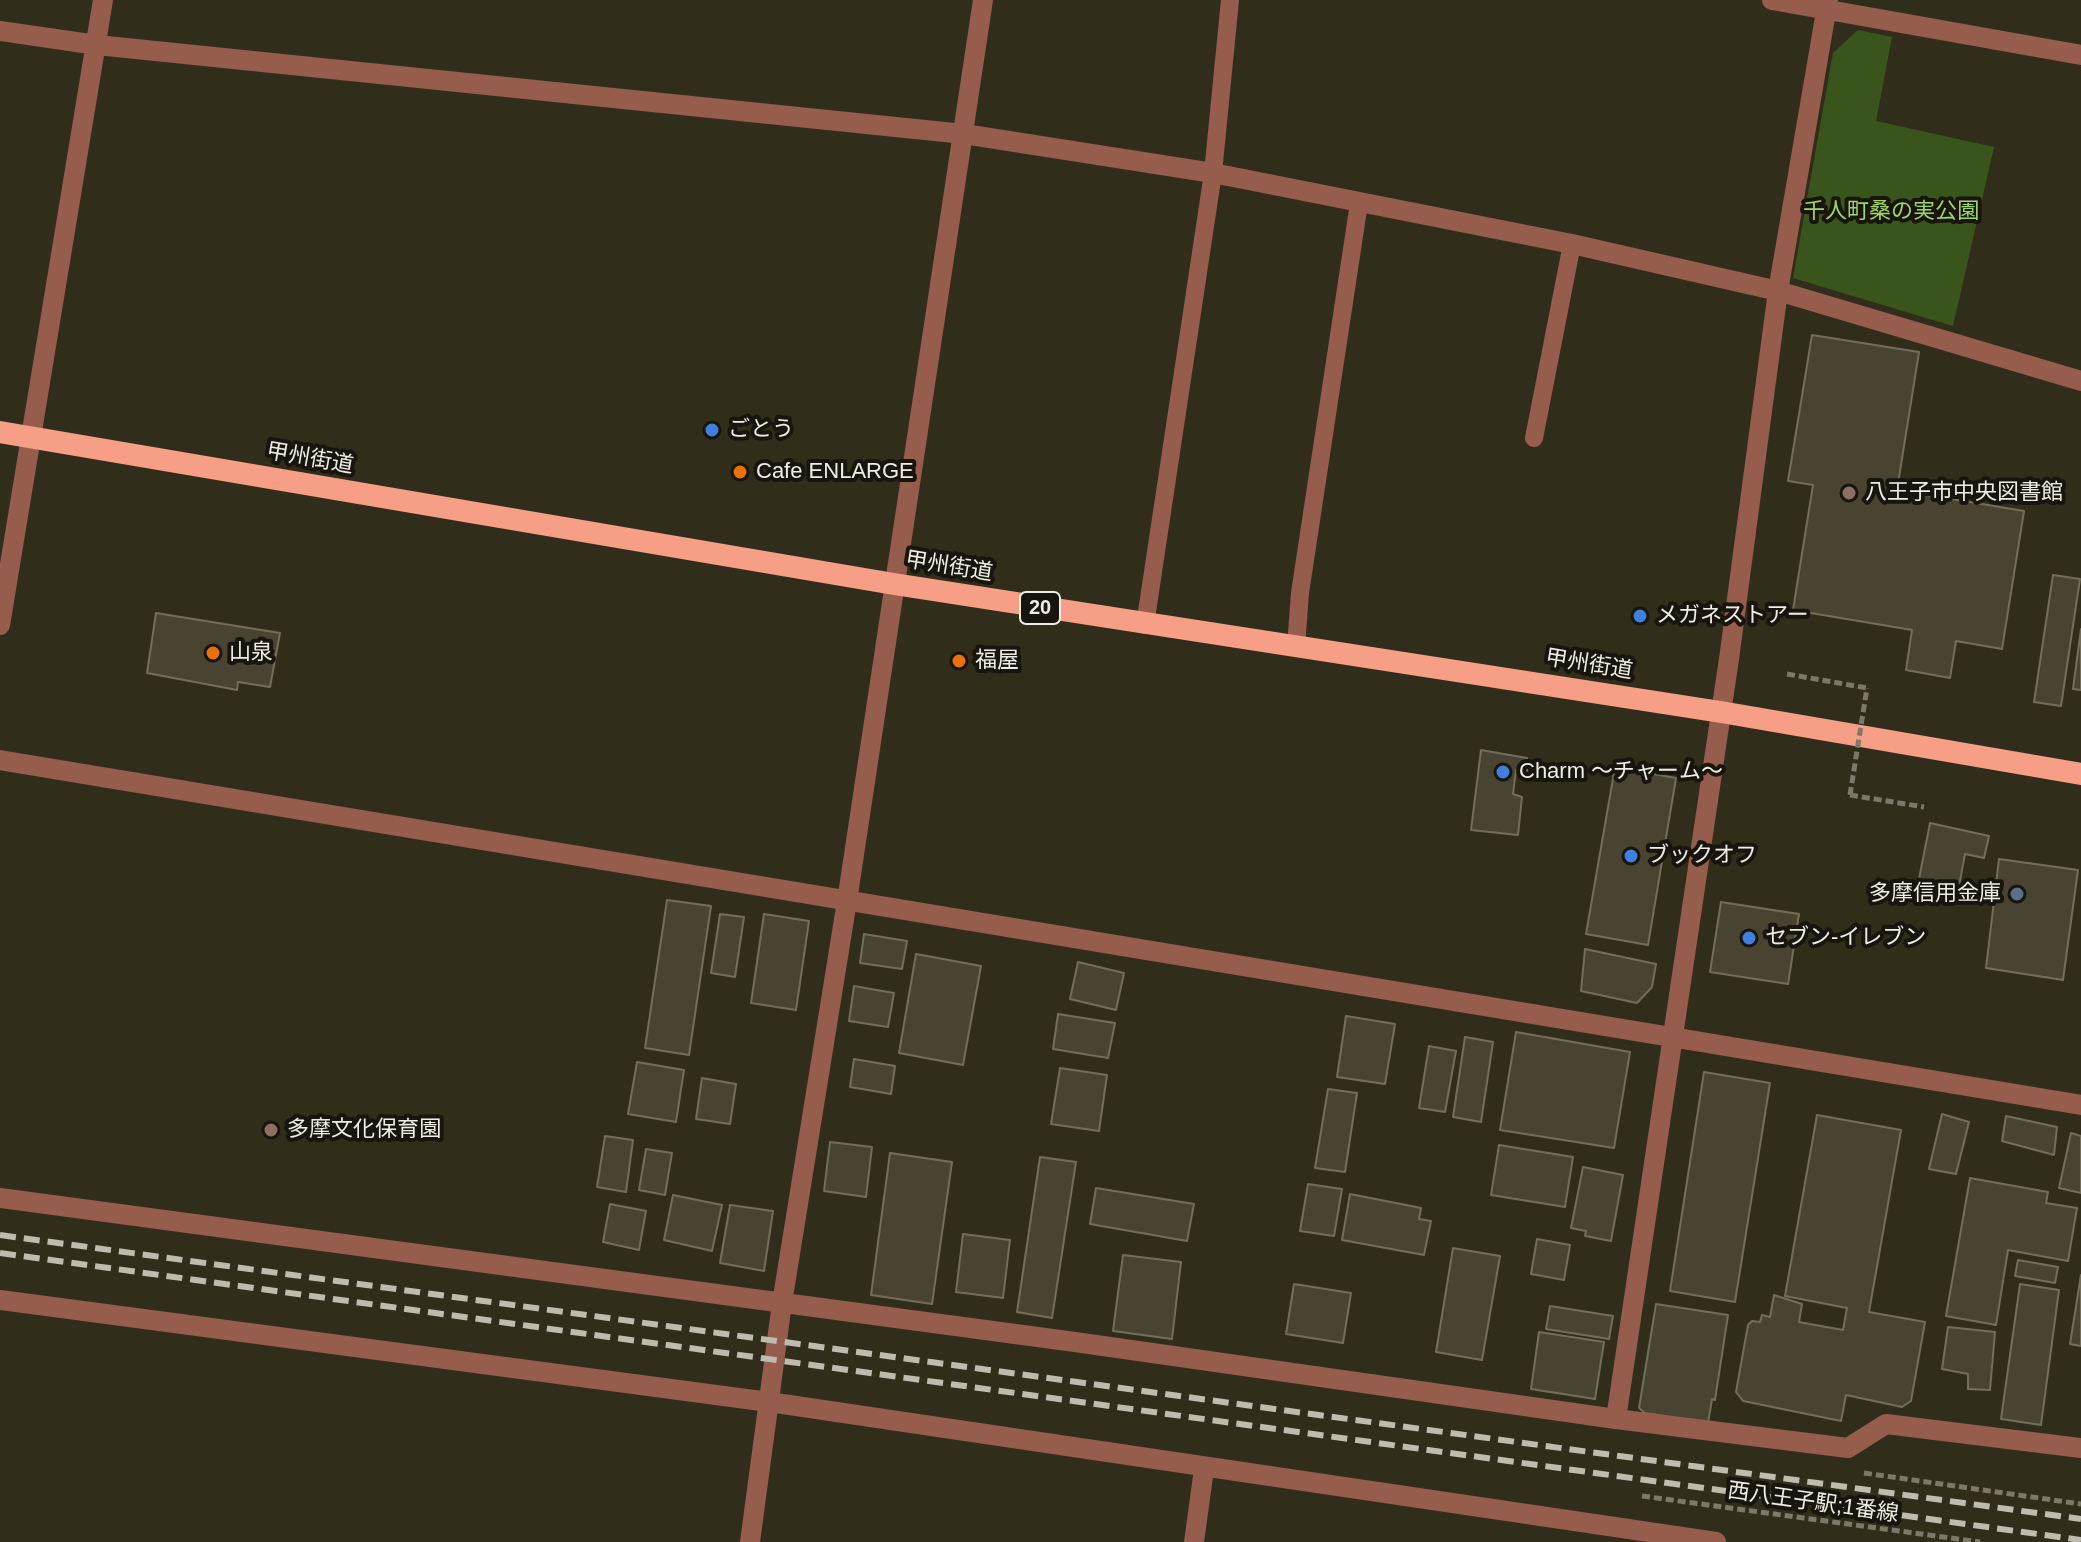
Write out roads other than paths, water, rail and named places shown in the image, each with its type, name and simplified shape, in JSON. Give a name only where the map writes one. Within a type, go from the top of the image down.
[{"type":"highway","name":"甲州街道","points":[[0,432],[894,584],[1721,712],[2081,774]]},
{"type":"street","points":[[0,625],[103,0]]},
{"type":"street","points":[[750,1542],[782,1303],[847,901],[983,0]]},
{"type":"street","points":[[1772,0],[1828,4],[2081,55]]},
{"type":"street","points":[[1616,1419],[1721,712],[1778,291],[1828,4]]},
{"type":"street","points":[[0,31],[97,45],[964,134],[1213,173],[1572,244],[1778,291],[2081,381]]},
{"type":"street","points":[[0,760],[2081,1105]]},
{"type":"street","points":[[0,1198],[1848,1448],[1886,1424],[2081,1448]]},
{"type":"street","points":[[0,1300],[769,1402],[1608,1534],[1716,1542]]},
{"type":"street","points":[[1194,1542],[1204,1469]]},
{"type":"lane","points":[[1145,625],[1213,173],[1230,0]]},
{"type":"lane","points":[[1296,647],[1300,593],[1359,203]]},
{"type":"lane","points":[[1534,438],[1572,244]]},
{"type":"railway","points":[[0,1235],[2081,1519]]},
{"type":"railway","points":[[0,1253],[2081,1540]]},
{"type":"place","name":"ごとう","points":[[712,430]]},
{"type":"place","name":"Cafe ENLARGE","points":[[740,472]]},
{"type":"place","name":"八王子市中央図書館","points":[[1849,493]]},
{"type":"place","name":"メガネストアー","points":[[1640,616]]},
{"type":"place","name":"山泉","points":[[213,653]]},
{"type":"place","name":"福屋","points":[[959,661]]},
{"type":"place","name":"Charm ～チャーム～","points":[[1503,772]]},
{"type":"place","name":"ブックオフ","points":[[1631,856]]},
{"type":"place","name":"多摩信用金庫","points":[[2017,894]]},
{"type":"place","name":"セブン-イレブン","points":[[1749,938]]},
{"type":"place","name":"多摩文化保育園","points":[[271,1130]]},
{"type":"park label","name":"千人町桑の実公園","points":[[1891,212]]}]
